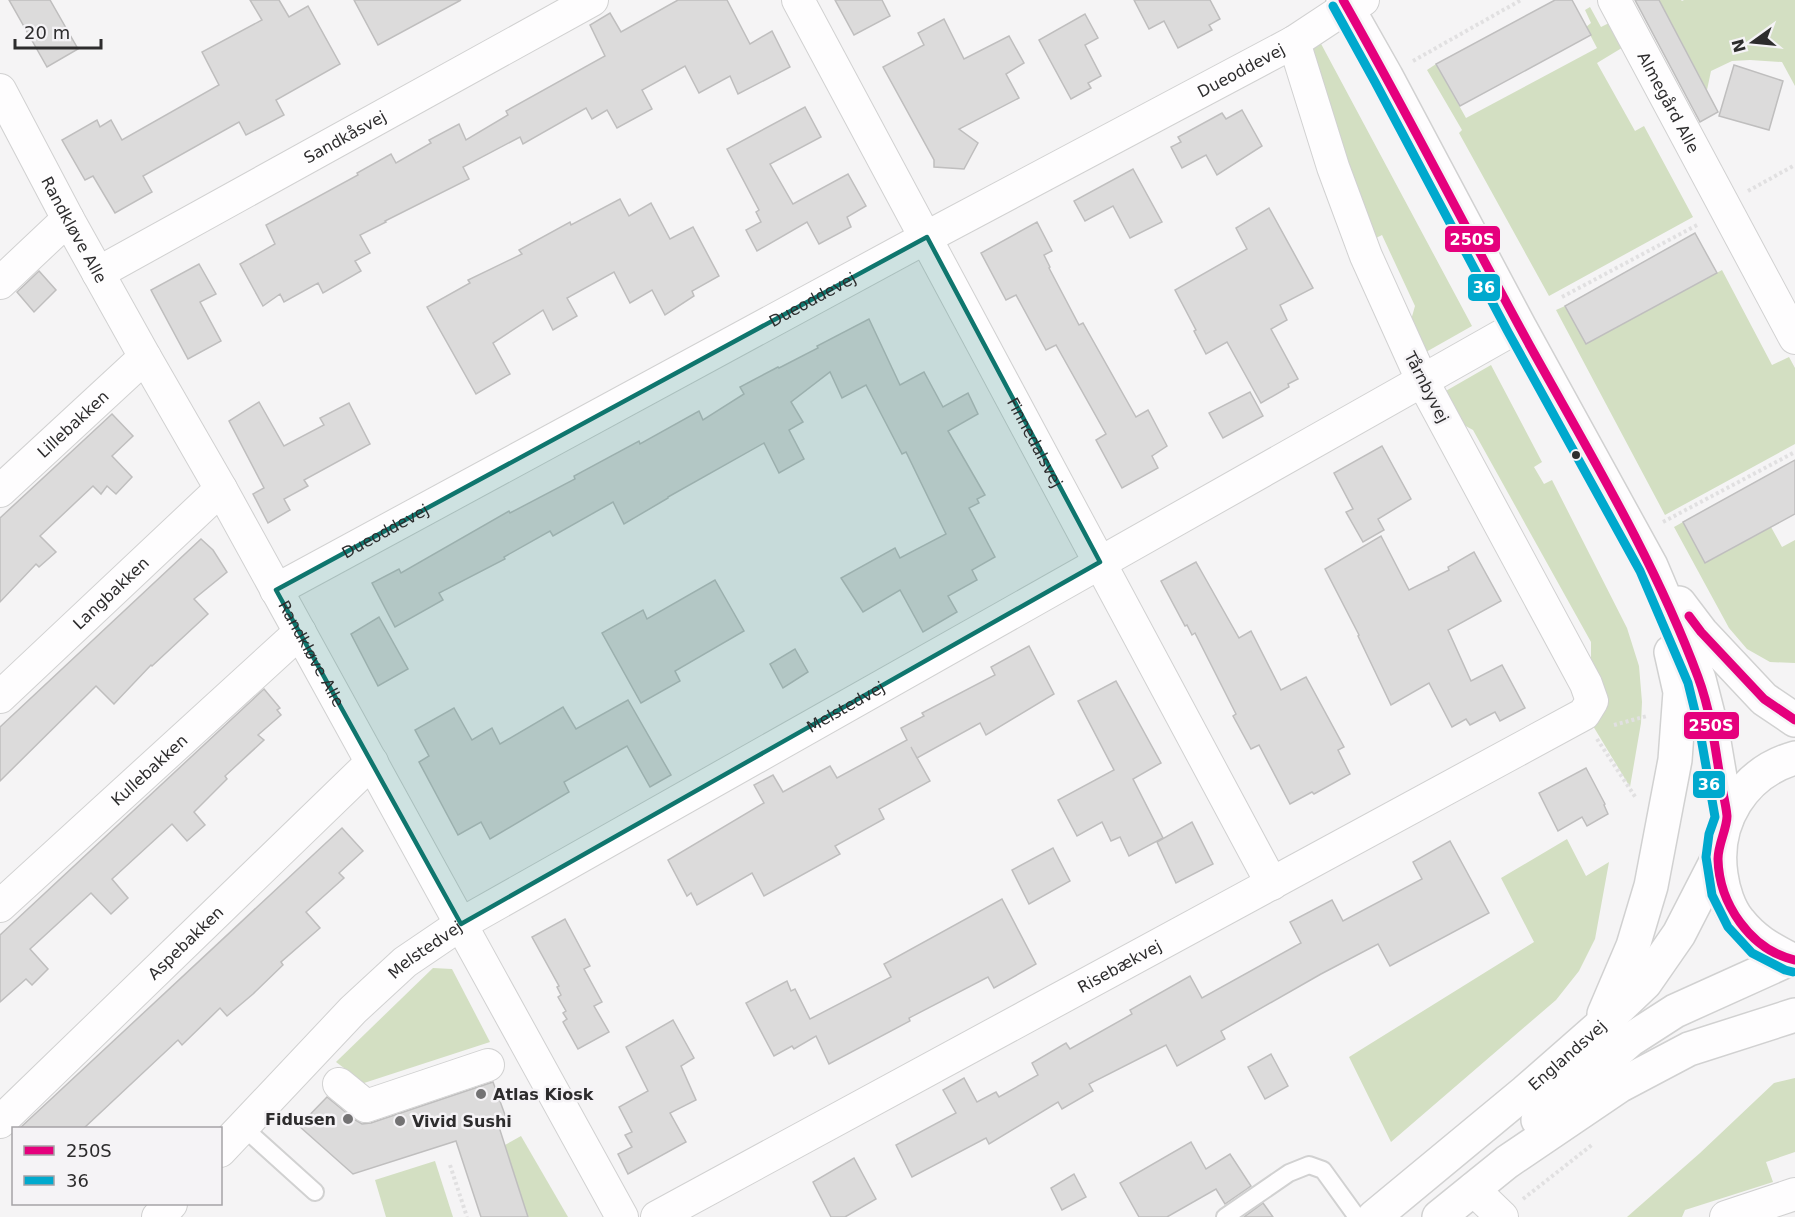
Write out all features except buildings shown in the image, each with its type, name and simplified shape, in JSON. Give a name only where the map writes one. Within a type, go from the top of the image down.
[{"type":"street","name":"Sandkåsvej","points":[[98,273],[592,0]]},
{"type":"street","name":"Finnedalsvej","points":[[798,0],[1272,884]]},
{"type":"street","name":"Almegård Alle","points":[[1614,0],[1795,338]]},
{"type":"street","name":"Dueoddevej","points":[[276,590],[927,237],[1293,42],[1351,2]]},
{"type":"street","points":[[1351,2],[1386,76],[1519,326],[1651,566],[1699,679],[1712,730],[1727,818]]},
{"type":"street","name":"Tårnbyvej","points":[[1293,42],[1333,167],[1366,256],[1422,381],[1586,684],[1596,723]]},
{"type":"street","name":"Randkløve Alle","points":[[0,90],[68,219],[221,489],[622,1217]]},
{"type":"street","points":[[0,283],[68,219]]},
{"type":"street","name":"Melstedvej","points":[[222,1149],[362,1002],[405,962],[461,924],[1519,326]]},
{"type":"street","name":"Lillebakken","points":[[0,491],[145,357]]},
{"type":"street","name":"Langbakken","points":[[0,697],[221,489]]},
{"type":"street","points":[[1651,566],[1708,640],[1764,699],[1795,720]]},
{"type":"street","points":[[1598,1028],[1634,946],[1651,886],[1675,760],[1680,692],[1651,566]]},
{"type":"street","name":"Kullebakken","points":[[0,906],[300,632]]},
{"type":"street","name":"Risebækvej","points":[[657,1217],[1272,884],[1596,723]]},
{"type":"street","points":[[1792,960],[1760,944],[1738,920],[1723,890],[1719,858],[1720,837],[1727,818],[1743,792],[1765,772],[1795,758]]},
{"type":"street","name":"Aspebakken","points":[[0,1122],[372,762]]},
{"type":"street","name":"Englandsvej","points":[[1374,1217],[1525,1092],[1598,1028],[1645,982],[1679,934],[1719,858]]},
{"type":"street","name":"Englandsvej","points":[[1507,1162],[1528,1128],[1630,1040],[1675,1011],[1792,960]]},
{"type":"street","name":"Englandsvej","points":[[1439,1217],[1507,1162],[1619,1086],[1689,1049],[1795,1015]]},
{"type":"street","points":[[339,1084],[366,1106],[488,1065]]},
{"type":"street","points":[[1473,1189],[1501,1216]]},
{"type":"street","points":[[1726,1217],[1795,1194]]},
{"type":"street","points":[[158,1217],[169,1205]]},
{"type":"lane","points":[[243,1127],[315,1192]]},
{"type":"lane","points":[[1225,1217],[1289,1173],[1309,1165],[1323,1170],[1357,1217]]},
{"type":"path","points":[[1386,76],[1521,0]]},
{"type":"path","points":[[1562,297],[1725,207],[1795,165]]},
{"type":"path","points":[[1635,537],[1795,452]]},
{"type":"path","points":[[1652,714],[1596,723],[1646,815],[1661,834]]},
{"type":"path","points":[[1501,1216],[1599,1139]]},
{"type":"path","points":[[450,1165],[467,1217]]},
{"type":"highlighted area","points":[[927,237],[1100,562],[461,924],[276,590]]},
{"type":"green space","points":[[1659,0],[1795,0],[1795,86],[1782,62],[1750,60],[1732,61],[1711,71],[1707,90]]},
{"type":"green space","points":[[1590,7],[1601,27],[1617,19],[1630,43],[1597,63],[1635,131],[1644,126],[1693,217],[1549,296],[1459,133],[1462,130],[1427,70],[1436,64],[1466,118],[1597,48],[1586,27],[1591,23],[1585,10]]},
{"type":"green space","points":[[1319,40],[1472,326],[1426,352],[1409,327],[1415,306],[1382,235],[1372,240],[1309,52]]},
{"type":"green space","points":[[1722,270],[1772,365],[1789,357],[1795,368],[1795,444],[1665,515],[1556,310],[1565,306],[1586,344]]},
{"type":"green space","points":[[1491,365],[1542,462],[1534,467],[1544,484],[1552,480],[1627,628],[1639,666],[1642,702],[1641,723],[1630,787],[1590,721],[1596,679],[1591,660],[1591,642],[1473,430],[1462,424],[1444,392]]},
{"type":"green space","points":[[1683,522],[1705,563],[1771,527],[1782,547],[1795,540],[1795,663],[1770,662],[1747,649],[1729,628],[1674,527]]},
{"type":"green space","points":[[1567,839],[1586,876],[1609,862],[1595,939],[1579,971],[1556,1000],[1391,1142],[1349,1057],[1534,942],[1501,878]]},
{"type":"green space","points":[[433,968],[452,969],[490,1042],[364,1083],[336,1062]]},
{"type":"green space","points":[[1795,1078],[1795,1152],[1766,1162],[1773,1182],[1685,1210],[1682,1217],[1627,1217],[1700,1153],[1774,1083]]},
{"type":"green space","points":[[521,1136],[568,1217],[528,1217],[505,1145]]},
{"type":"green space","points":[[435,1161],[453,1217],[386,1217],[375,1180]]},
{"type":"transit line","name":"250S","points":[[1343,0],[1598,468],[1662,592],[1698,677],[1712,727],[1727,816],[1718,859],[1724,892],[1731,908],[1751,935],[1779,955],[1795,960]]},
{"type":"transit line","name":"36","points":[[1333,6],[1508,332],[1640,571],[1688,683],[1700,732],[1715,817],[1709,834],[1706,857],[1712,895],[1728,927],[1752,953],[1793,972]]},
{"type":"transit line","name":"250S","points":[[1689,616],[1701,632],[1764,699],[1795,720]]},
{"type":"place","name":"Atlas Kiosk","points":[[481,1094]]},
{"type":"place","name":"Fidusen","points":[[348,1119]]},
{"type":"place","name":"Vivid Sushi","points":[[400,1121]]}]
